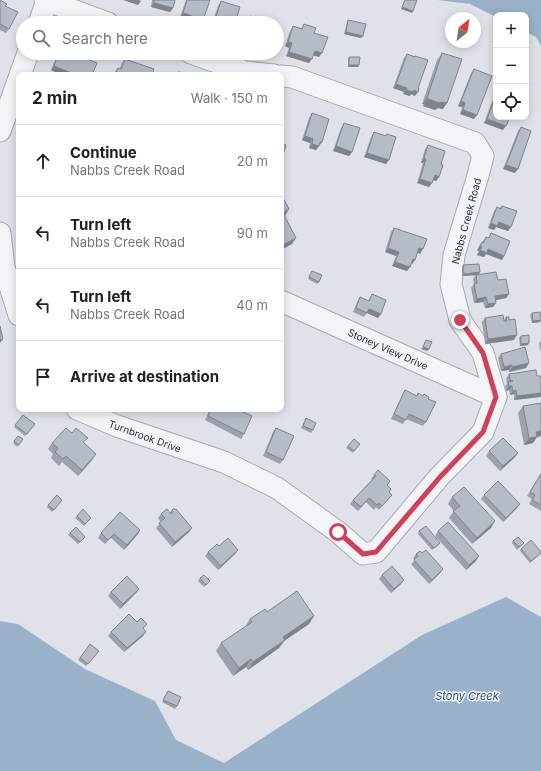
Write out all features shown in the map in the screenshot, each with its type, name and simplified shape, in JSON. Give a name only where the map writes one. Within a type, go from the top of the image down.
[{"type":"street","points":[[41,16],[46,0],[89,16]]},
{"type":"street","points":[[21,72],[25,60]]},
{"type":"street","points":[[209,60],[239,72]]},
{"type":"street","name":"Nabbs Creek Road","points":[[284,76],[292,77],[475,143],[483,156],[454,255],[451,284],[460,320],[483,353],[496,397]]},
{"type":"street","points":[[0,131],[16,86]]},
{"type":"street","points":[[0,233],[4,267],[16,305]]},
{"type":"street","name":"Stoney View Drive","points":[[284,302],[496,397]]},
{"type":"street","name":"Turnbrook Drive","points":[[84,412],[117,426],[224,462],[277,488],[338,532],[363,554],[376,552],[440,477],[483,432],[496,397]]},
{"type":"water","points":[[437,0],[541,0],[541,46],[536,37],[529,34],[529,12],[493,12],[493,16],[470,4]]},
{"type":"water","name":"Stony Creek","points":[[506,597],[541,617],[541,771],[0,771],[0,621],[18,624],[85,669],[155,701],[176,740],[224,763],[422,635]]},
{"type":"building","points":[[0,0],[7,4],[5,6],[18,12],[9,29],[0,24]]},
{"type":"building","points":[[154,0],[175,0],[173,8],[154,3]]},
{"type":"building","points":[[187,0],[210,0],[204,16],[192,16],[183,13]]},
{"type":"building","points":[[405,0],[417,0],[413,11],[402,7]]},
{"type":"building","points":[[221,1],[240,7],[237,16],[216,16]]},
{"type":"building","points":[[348,20],[366,24],[363,36],[346,32]]},
{"type":"building","points":[[304,24],[316,28],[314,33],[328,37],[322,53],[315,51],[312,59],[289,52],[292,43],[288,42],[293,26],[302,29]]},
{"type":"building","points":[[442,53],[462,59],[447,103],[439,103],[427,98]]},
{"type":"building","points":[[407,54],[428,60],[418,92],[414,90],[413,92],[406,90],[407,88],[396,84]]},
{"type":"building","points":[[349,57],[360,57],[359,65],[349,65]]},
{"type":"building","points":[[56,60],[90,60],[97,63],[93,72],[69,72],[54,66]]},
{"type":"building","points":[[125,60],[128,60],[154,69],[153,72],[116,72],[118,68],[121,69]]},
{"type":"building","points":[[474,69],[492,76],[477,115],[463,110],[465,103],[461,101]]},
{"type":"building","points":[[493,103],[493,120],[509,120],[506,126],[487,119]]},
{"type":"building","points":[[312,113],[329,119],[322,142],[320,142],[319,146],[312,144],[313,139],[305,136]]},
{"type":"building","points":[[344,123],[360,128],[352,152],[336,146]]},
{"type":"building","points":[[521,127],[531,131],[518,169],[506,165]]},
{"type":"building","points":[[374,132],[386,136],[387,134],[396,137],[389,160],[367,153]]},
{"type":"building","points":[[428,145],[445,151],[439,177],[435,175],[432,183],[420,179],[426,159],[424,158]]},
{"type":"building","points":[[284,200],[289,209],[284,212]]},
{"type":"building","points":[[502,206],[517,211],[511,227],[499,222],[497,226],[491,223],[497,207],[501,209]]},
{"type":"building","points":[[284,215],[296,238],[284,244]]},
{"type":"building","points":[[394,228],[427,239],[423,249],[419,248],[415,260],[413,259],[410,267],[395,262],[399,252],[388,248]]},
{"type":"building","points":[[491,233],[510,241],[504,256],[488,249],[487,253],[480,250],[482,247],[480,246],[482,242],[483,243],[486,237],[489,238]]},
{"type":"building","points":[[479,264],[480,272],[464,274],[463,265]]},
{"type":"building","points":[[312,271],[322,275],[319,282],[309,277]]},
{"type":"building","points":[[496,272],[498,280],[506,279],[509,294],[495,296],[496,303],[488,304],[486,297],[477,299],[474,284],[477,283],[476,275]]},
{"type":"building","points":[[372,294],[386,300],[381,314],[369,309],[367,313],[356,308],[360,297],[369,301]]},
{"type":"building","points":[[540,312],[541,320],[533,321],[532,313]]},
{"type":"building","points":[[503,315],[504,321],[507,321],[506,317],[509,317],[509,320],[515,319],[517,335],[488,339],[485,318]]},
{"type":"building","points":[[0,326],[3,339],[0,340]]},
{"type":"building","points":[[529,335],[529,343],[521,344],[521,336]]},
{"type":"building","points":[[426,340],[432,342],[429,349],[423,347]]},
{"type":"building","points":[[525,347],[529,363],[512,367],[512,365],[504,367],[501,354]]},
{"type":"building","points":[[536,370],[537,376],[541,376],[541,393],[517,396],[516,390],[513,391],[512,386],[509,386],[508,382],[513,381],[510,380],[509,374]]},
{"type":"building","points":[[405,390],[417,396],[418,393],[423,396],[424,394],[429,397],[428,399],[436,402],[426,422],[409,414],[406,420],[394,414]]},
{"type":"building","points":[[541,403],[541,431],[536,432],[537,437],[529,438],[523,406]]},
{"type":"building","points":[[210,412],[243,412],[252,416],[244,434],[208,416]]},
{"type":"building","points":[[23,415],[35,424],[27,434],[15,425]]},
{"type":"building","points":[[306,418],[316,423],[313,430],[303,426]]},
{"type":"building","points":[[66,428],[72,433],[76,428],[88,438],[83,442],[96,454],[82,470],[66,456],[63,459],[55,452],[58,448],[52,443]]},
{"type":"building","points":[[276,428],[294,436],[283,460],[266,452]]},
{"type":"building","points":[[18,436],[23,439],[19,445],[14,441]]},
{"type":"building","points":[[503,438],[518,453],[503,466],[489,451]]},
{"type":"building","points":[[354,439],[360,444],[354,451],[348,446]]},
{"type":"building","points":[[378,470],[390,481],[387,485],[391,489],[389,492],[392,495],[382,506],[379,503],[377,505],[369,498],[361,507],[353,500],[376,476],[374,475]]},
{"type":"building","points":[[541,474],[541,505],[532,500],[535,495],[530,492]]},
{"type":"building","points":[[498,481],[520,504],[506,518],[484,495]]},
{"type":"building","points":[[464,487],[495,521],[477,538],[453,511],[460,506],[452,497]]},
{"type":"building","points":[[57,495],[62,500],[54,510],[48,505]]},
{"type":"building","points":[[174,508],[192,528],[175,542],[159,523],[165,518],[161,514],[167,509],[171,514]]},
{"type":"building","points":[[83,509],[91,518],[85,524],[77,516]]},
{"type":"building","points":[[120,512],[140,530],[127,545],[114,534],[108,540],[101,533]]},
{"type":"building","points":[[448,522],[479,556],[469,565],[438,531]]},
{"type":"building","points":[[426,526],[440,543],[434,548],[419,531]]},
{"type":"building","points":[[76,527],[85,537],[80,542],[70,533]]},
{"type":"building","points":[[518,537],[524,543],[519,547],[513,541]]},
{"type":"building","points":[[228,538],[238,550],[221,566],[208,552],[217,544],[219,546]]},
{"type":"building","points":[[531,540],[541,553],[531,561],[521,549]]},
{"type":"building","points":[[426,550],[443,569],[432,580],[414,560],[418,556],[416,554],[420,551],[422,553]]},
{"type":"building","points":[[392,566],[404,580],[394,589],[382,575]]},
{"type":"building","points":[[204,575],[210,581],[206,585],[200,578]]},
{"type":"building","points":[[127,576],[139,589],[123,604],[111,592]]},
{"type":"building","points":[[297,591],[314,616],[283,637],[285,640],[253,662],[251,659],[239,668],[221,643],[252,622],[250,619],[265,609],[267,612]]},
{"type":"building","points":[[129,614],[137,622],[141,618],[147,624],[143,628],[146,632],[127,648],[111,632]]},
{"type":"building","points":[[90,644],[99,651],[88,664],[80,658]]},
{"type":"building","points":[[168,691],[181,697],[177,706],[163,700]]},
{"type":"route","points":[[338,532],[363,554],[376,552],[440,477],[483,432],[496,397],[483,353],[460,320]]}]
